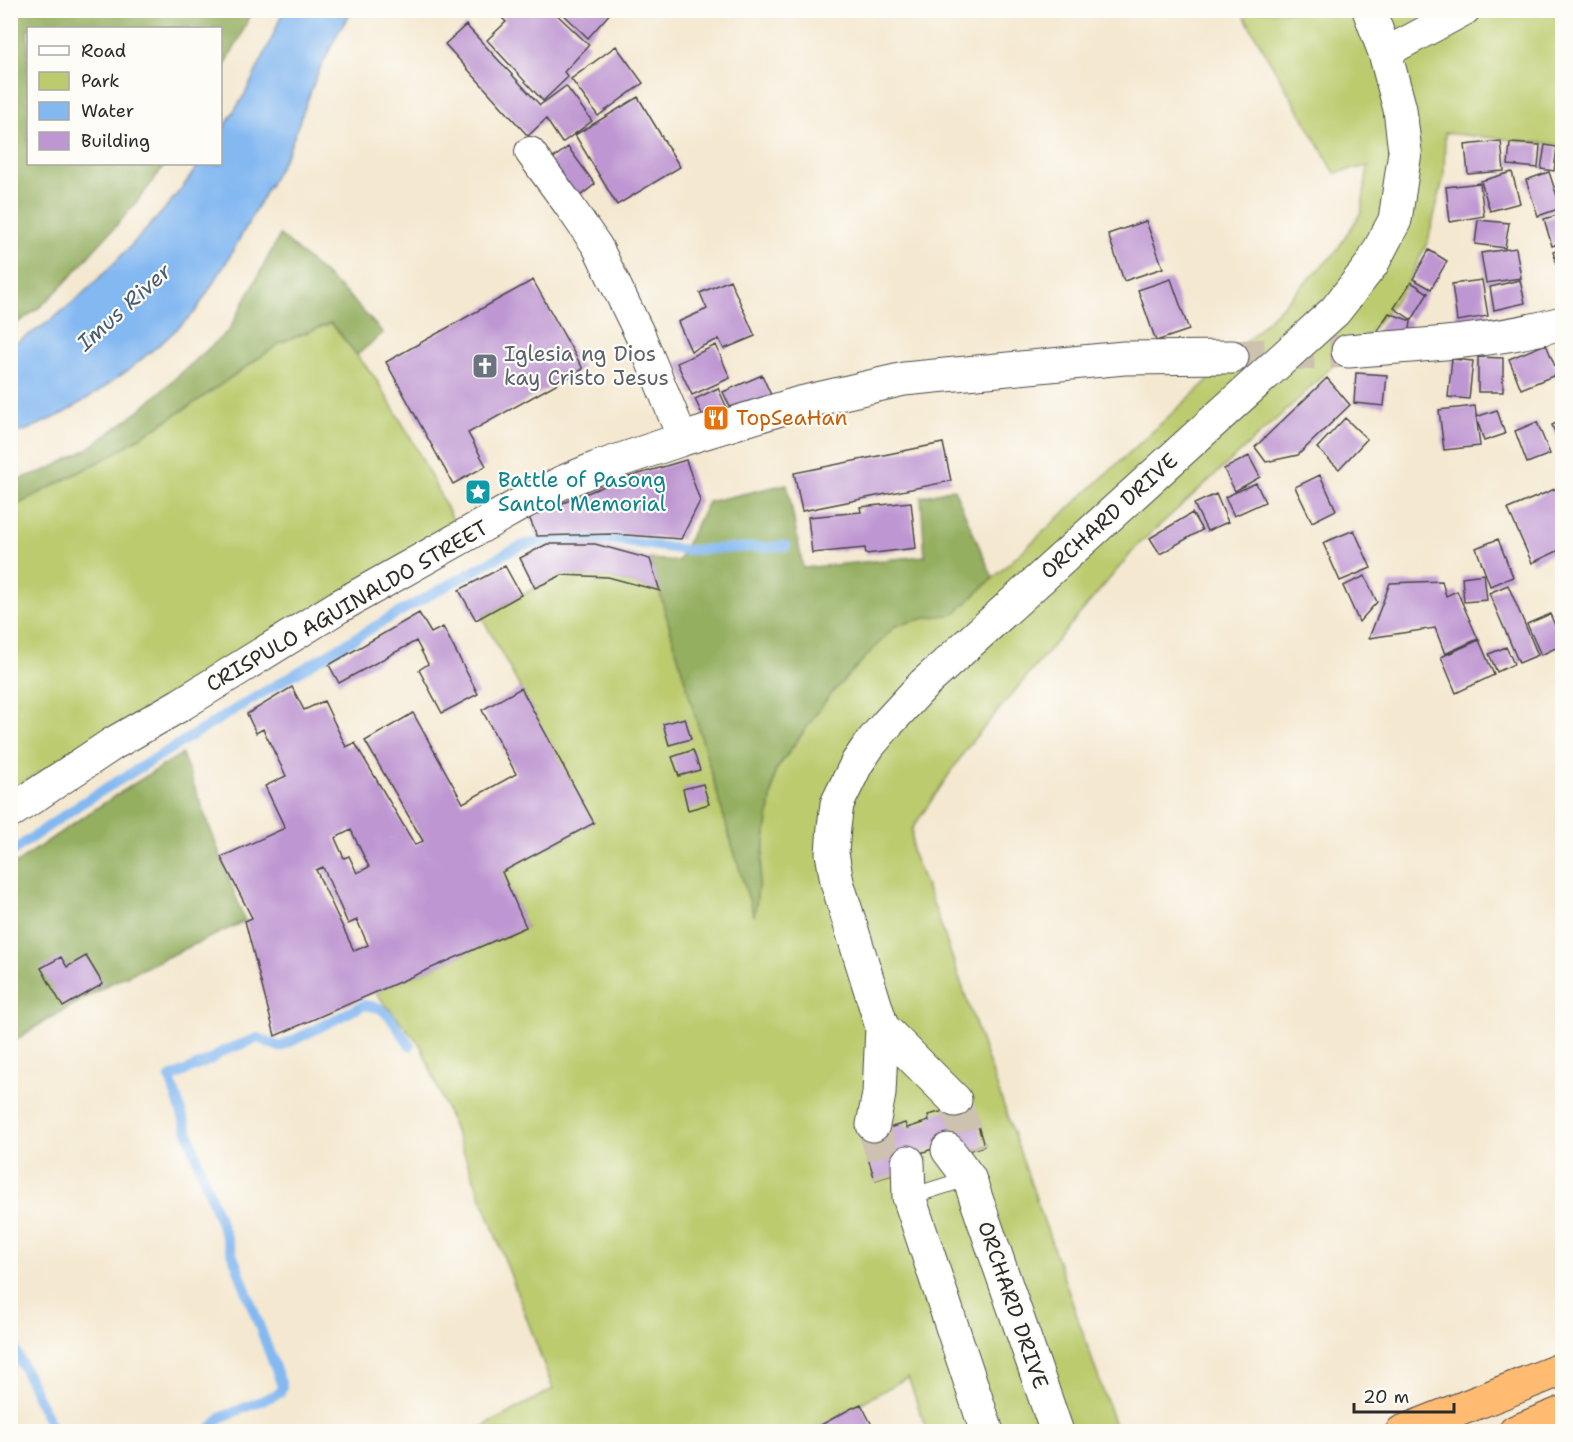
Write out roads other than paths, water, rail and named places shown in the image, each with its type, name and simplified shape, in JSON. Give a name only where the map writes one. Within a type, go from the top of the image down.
[{"type":"highway","points":[[1402,1431],[1563,1369]]},
{"type":"highway","points":[[1515,1431],[1563,1413]]},
{"type":"street","name":"ORCHARD DRIVE","points":[[885,1125],[879,1094],[882,1027],[837,882],[832,853],[837,804],[857,763],[903,705],[1335,311],[1372,264],[1395,220],[1405,152],[1400,109],[1385,53],[1369,10]]},
{"type":"street","points":[[1385,53],[1465,10]]},
{"type":"street","points":[[530,152],[597,246],[640,335],[684,439]]},
{"type":"street","points":[[1348,351],[1480,339],[1563,323]]},
{"type":"street","name":"CRISPULO AGUINALDO STREET","points":[[10,812],[114,743],[408,566],[561,483],[597,468],[800,404],[904,379],[1124,358],[1232,357]]},
{"type":"street","name":"ORCHARD DRIVE","points":[[882,1027],[931,1077],[945,1106]]},
{"type":"street","name":"ORCHARD DRIVE","points":[[963,1159],[1057,1431]]},
{"type":"street","points":[[902,1178],[987,1431]]},
{"type":"lane","points":[[902,1178],[963,1159]]},
{"type":"water","name":"Imus River","points":[[283,11],[352,11],[339,31],[316,77],[289,150],[227,261],[195,312],[165,340],[96,393],[64,413],[11,435],[11,345],[43,326],[99,278],[164,210],[198,165],[222,165],[222,130],[245,94]]},
{"type":"waterway","points":[[10,853],[82,803],[239,707],[396,614],[523,545],[554,540],[615,540],[686,550],[786,546]]},
{"type":"waterway","points":[[212,1432],[212,1427],[222,1417],[280,1393],[282,1386],[201,1171],[170,1078],[210,1060],[223,1051],[258,1038],[280,1047],[364,1005],[380,1008],[390,1017],[410,1046]]},
{"type":"waterway","points":[[10,1339],[54,1432]]},
{"type":"tunnel","points":[[1232,357],[1348,351]]},
{"type":"tunnel","points":[[955,1100],[971,1150]]},
{"type":"tunnel","points":[[873,1125],[889,1176]]},
{"type":"place","name":"Iglesia ng Dios kay Cristo Jesus","points":[[485,366]]},
{"type":"place","name":"TopSeaHan","points":[[716,418]]},
{"type":"place","name":"Battle of Pasong Santol Memorial","points":[[478,492]]}]
